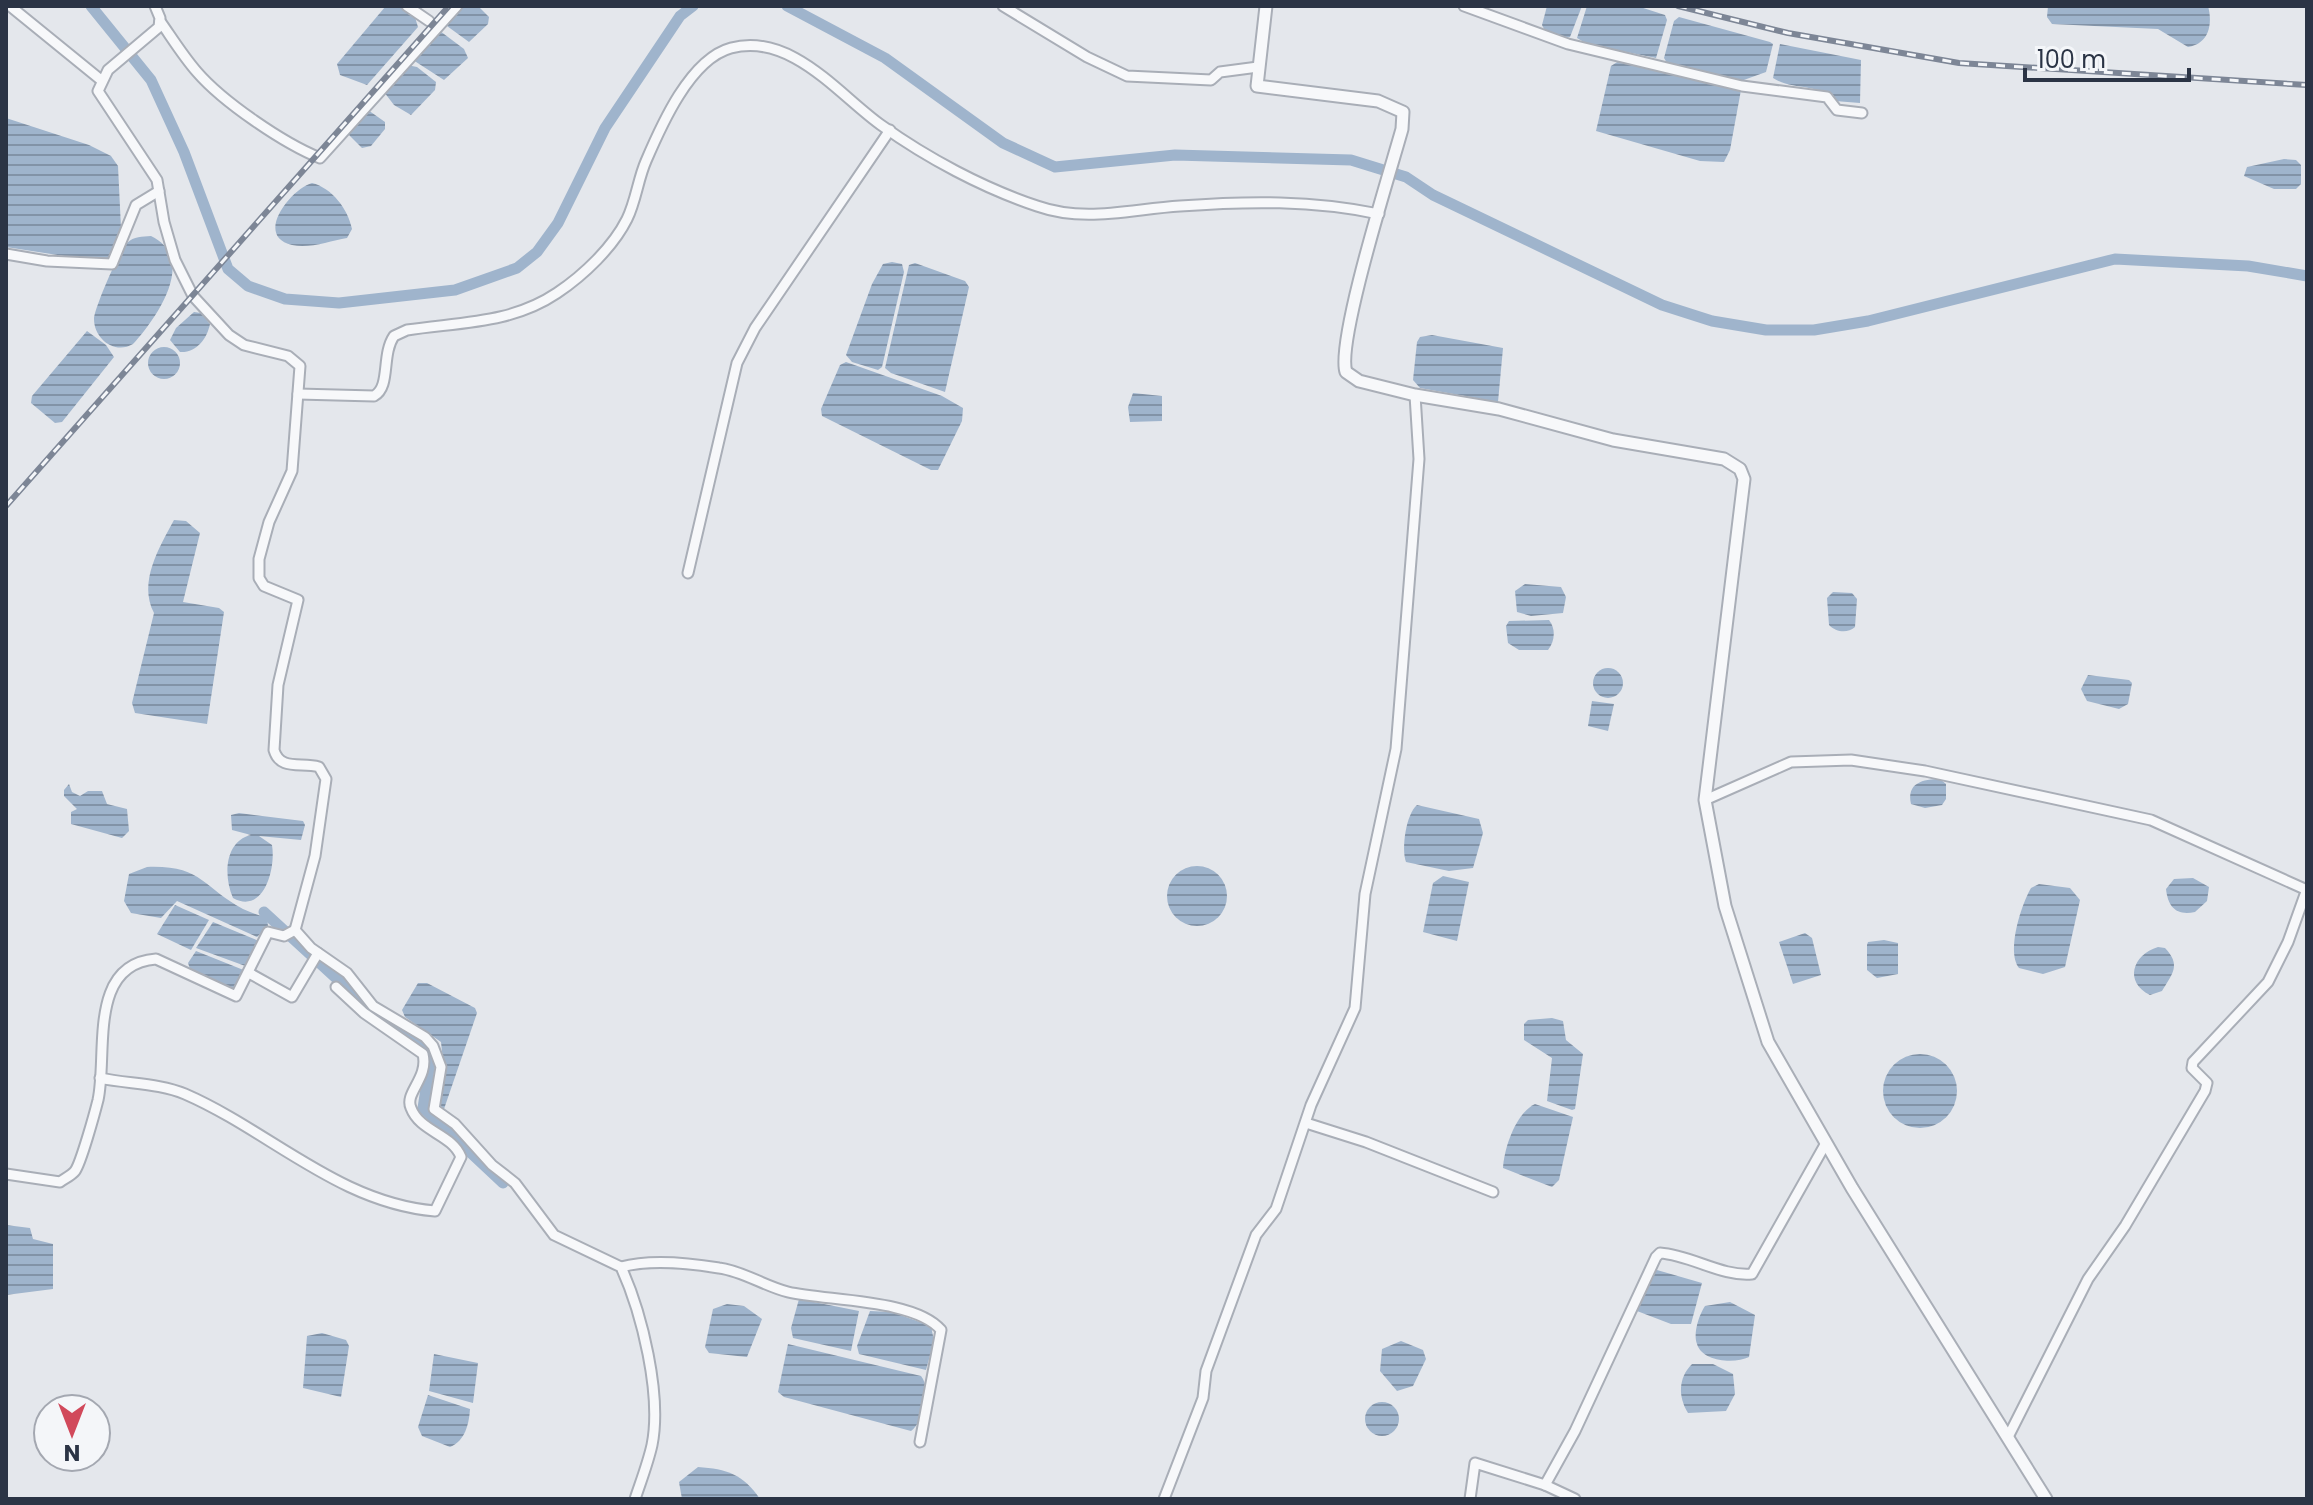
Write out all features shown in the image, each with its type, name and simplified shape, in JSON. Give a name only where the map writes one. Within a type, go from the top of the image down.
[{"type":"street","points":[[10,6],[101,80]]},
{"type":"street","points":[[155,6],[160,24],[198,73],[214,88],[282,139],[320,158],[457,6]]},
{"type":"street","points":[[407,6],[429,21]]},
{"type":"street","points":[[1003,6],[1087,57],[1127,76],[1211,80],[1220,72],[1258,67]]},
{"type":"street","points":[[1266,6],[1257,86],[1344,95],[1403,112],[1402,129],[1354,304],[1344,365],[1346,372],[1359,381],[1415,395],[1499,409],[1613,440],[1724,459],[1740,469],[1744,479],[1705,800],[1725,906],[1768,1042],[1826,1143],[2046,1499]]},
{"type":"street","points":[[1464,6],[1568,44],[1742,86],[1821,96],[1837,110],[1862,113]]},
{"type":"street","points":[[6,1174],[60,1182],[75,1172],[98,1099],[108,1003],[114,985],[128,968],[156,959],[236,996],[268,932],[284,936],[295,930],[315,856],[326,779],[319,767],[282,764],[277,760],[274,750],[278,685],[298,600],[264,586],[258,568],[269,522],[292,471],[300,366],[296,360],[244,345],[229,335],[193,296],[175,260],[157,180],[98,91],[108,70],[160,24]]},
{"type":"street","points":[[298,394],[374,396],[381,393],[386,383],[385,361],[394,336],[431,326],[496,320],[557,293],[588,269],[627,219],[645,162],[687,82],[703,65],[730,48],[761,48],[791,56],[890,130],[962,173],[1010,196],[1067,215],[1116,214],[1238,201],[1380,209]]},
{"type":"street","points":[[688,573],[737,363],[755,328],[890,130]]},
{"type":"street","points":[[6,254],[47,261],[112,264],[136,205],[159,191]]},
{"type":"street","points":[[1164,1499],[1203,1398],[1206,1371],[1256,1235],[1276,1209],[1330,1058],[1355,1008],[1365,894],[1396,749],[1419,459],[1415,395]]},
{"type":"street","points":[[1705,800],[1791,762],[1824,759],[1862,761],[1925,771],[2151,820],[2307,889],[2288,942],[2268,982],[2193,1062],[2192,1068],[2207,1083],[2205,1091],[2125,1226],[2088,1279],[2008,1437]]},
{"type":"street","points":[[295,930],[318,953],[347,973],[373,1006],[425,1037],[433,1046],[441,1067],[433,1103],[438,1114],[455,1124],[492,1165],[515,1183],[554,1235],[621,1267],[636,1263],[722,1268],[786,1292],[882,1306],[930,1319],[941,1330],[920,1442]]},
{"type":"street","points":[[249,973],[292,997],[318,953]]},
{"type":"street","points":[[100,1078],[183,1093],[334,1179],[385,1202],[435,1211],[461,1157],[455,1145],[429,1128],[409,1105],[409,1099],[423,1076],[423,1054],[364,1013],[336,987]]},
{"type":"street","points":[[1306,1123],[1366,1142],[1397,1157],[1493,1192]]},
{"type":"street","points":[[1545,1485],[1575,1431],[1656,1257],[1664,1253],[1735,1273],[1752,1274],[1826,1143]]},
{"type":"street","points":[[621,1267],[648,1356],[653,1403],[652,1443],[635,1499]]},
{"type":"street","points":[[1470,1499],[1475,1463],[1545,1485],[1575,1499]]},
{"type":"water","points":[[402,6],[414,14],[418,27],[367,85],[340,75],[337,64],[385,7]]},
{"type":"water","points":[[461,6],[478,6],[489,17],[488,24],[469,42],[447,26]]},
{"type":"water","points":[[1547,6],[1582,6],[1570,37],[1554,36],[1544,29],[1542,25]]},
{"type":"water","points":[[1587,6],[1637,6],[1665,15],[1667,20],[1656,58],[1587,44],[1577,38]]},
{"type":"water","points":[[2048,6],[2208,6],[2210,20],[2208,32],[2201,42],[2188,47],[2158,29],[2052,24],[2047,17]]},
{"type":"water","points":[[1679,17],[1770,42],[1773,44],[1766,72],[1741,81],[1667,63],[1664,58],[1674,21]]},
{"type":"water","points":[[440,31],[464,49],[468,58],[444,80],[413,60]]},
{"type":"water","points":[[1780,44],[1861,60],[1860,103],[1835,101],[1821,91],[1773,78]]},
{"type":"water","points":[[1622,59],[1741,90],[1730,150],[1724,162],[1700,161],[1596,131],[1611,66]]},
{"type":"water","points":[[407,65],[417,67],[436,82],[435,90],[411,115],[394,105],[384,92]]},
{"type":"water","points":[[368,110],[385,122],[385,129],[371,146],[362,148],[348,134]]},
{"type":"water","points":[[6,118],[89,145],[111,156],[118,166],[121,228],[109,263],[6,247]]},
{"type":"water","points":[[2284,159],[2296,160],[2301,165],[2301,184],[2296,189],[2274,189],[2244,176],[2247,167]]},
{"type":"water","points":[[312,183],[326,189],[343,207],[352,229],[347,238],[299,246],[281,240],[276,232],[280,212],[295,194]]},
{"type":"water","points":[[151,236],[165,246],[172,259],[168,290],[152,320],[133,344],[119,348],[107,343],[98,333],[94,319],[98,304],[127,243],[135,238]]},
{"type":"water","points":[[915,263],[965,281],[969,287],[945,392],[891,373],[885,368],[909,265]]},
{"type":"water","points":[[883,264],[902,264],[904,272],[882,367],[878,370],[852,362],[846,355],[872,284]]},
{"type":"water","points":[[194,312],[201,313],[210,324],[209,330],[196,348],[180,352],[170,340],[176,328]]},
{"type":"water","points":[[87,331],[106,345],[114,357],[62,422],[55,423],[31,403],[32,396]]},
{"type":"water","points":[[1432,335],[1503,348],[1498,402],[1420,388],[1413,380],[1417,342],[1420,337]]},
{"type":"water","points":[[164,347],[175,352],[180,363],[175,374],[164,379],[153,374],[148,363],[153,352]]},
{"type":"water","points":[[846,362],[942,396],[963,408],[962,421],[938,470],[931,470],[822,416],[821,409],[840,365]]},
{"type":"water","points":[[1133,393],[1162,396],[1162,421],[1130,422],[1128,407]]},
{"type":"water","points":[[174,520],[186,521],[200,533],[183,602],[219,608],[224,612],[207,724],[135,713],[132,703],[154,613],[148,589],[149,577]]},
{"type":"water","points":[[1525,584],[1561,587],[1566,597],[1563,613],[1531,616],[1517,612],[1515,591]]},
{"type":"water","points":[[1833,592],[1852,593],[1857,599],[1855,627],[1849,631],[1829,625],[1827,598]]},
{"type":"water","points":[[1549,620],[1554,635],[1548,650],[1519,650],[1508,643],[1506,626],[1509,621]]},
{"type":"water","points":[[1608,668],[1619,672],[1623,683],[1619,694],[1608,698],[1597,694],[1593,683],[1597,672]]},
{"type":"water","points":[[2088,675],[2129,680],[2132,683],[2128,704],[2119,709],[2087,701],[2081,689]]},
{"type":"water","points":[[1592,701],[1614,704],[1608,731],[1588,726]]},
{"type":"water","points":[[1940,779],[1946,784],[1946,799],[1942,805],[1925,808],[1911,804],[1913,787],[1928,780]]},
{"type":"water","points":[[69,784],[72,792],[80,796],[88,791],[102,791],[107,804],[127,809],[129,831],[122,838],[71,824],[71,812],[77,809],[64,796]]},
{"type":"water","points":[[1417,805],[1479,819],[1483,833],[1473,868],[1449,871],[1406,862],[1406,832]]},
{"type":"water","points":[[239,813],[303,821],[305,825],[301,840],[259,836],[272,845],[270,876],[260,895],[244,902],[233,898],[227,870],[236,844],[251,835],[232,830],[231,815]]},
{"type":"water","points":[[1197,866],[1218,875],[1227,896],[1218,917],[1197,926],[1176,917],[1167,896],[1176,875]]},
{"type":"water","points":[[147,867],[165,867],[191,874],[229,901],[267,918],[268,926],[257,937],[177,901],[161,918],[131,913],[124,901],[129,874]]},
{"type":"water","points":[[1443,876],[1469,882],[1457,941],[1423,932],[1433,883]]},
{"type":"water","points":[[2193,878],[2209,887],[2207,901],[2195,912],[2183,913],[2171,905],[2166,889],[2174,879]]},
{"type":"water","points":[[2039,884],[2070,888],[2080,900],[2065,967],[2043,974],[2019,968],[2014,951],[2016,928],[2023,905],[2031,888]]},
{"type":"water","points":[[175,905],[209,920],[191,950],[157,934]]},
{"type":"water","points":[[213,922],[259,941],[248,967],[196,948]]},
{"type":"water","points":[[1805,933],[1812,938],[1821,975],[1793,984],[1779,942]]},
{"type":"water","points":[[1884,940],[1898,943],[1898,974],[1877,978],[1867,970],[1867,945],[1868,942]]},
{"type":"water","points":[[2158,947],[2165,948],[2170,954],[2174,969],[2162,991],[2150,995],[2137,983],[2134,969],[2142,956]]},
{"type":"water","points":[[196,951],[246,971],[237,991],[190,969],[188,963]]},
{"type":"water","points":[[418,983],[427,983],[475,1008],[477,1013],[444,1109],[438,1104],[444,1070],[441,1042],[405,1017],[402,1010]]},
{"type":"water","points":[[1552,1018],[1563,1021],[1566,1040],[1583,1054],[1575,1109],[1572,1110],[1547,1101],[1552,1058],[1524,1040],[1524,1024],[1528,1020]]},
{"type":"water","points":[[1920,1054],[1941,1060],[1951,1070],[1957,1091],[1951,1112],[1941,1122],[1920,1128],[1899,1122],[1889,1112],[1883,1091],[1889,1070],[1899,1060]]},
{"type":"water","points":[[1535,1104],[1573,1117],[1559,1180],[1552,1187],[1503,1168],[1512,1132],[1522,1115]]},
{"type":"water","points":[[6,1225],[30,1228],[33,1239],[53,1244],[53,1289],[6,1295]]},
{"type":"water","points":[[1653,1271],[1702,1283],[1691,1324],[1671,1324],[1637,1311]]},
{"type":"water","points":[[799,1299],[859,1311],[851,1351],[793,1338],[791,1328]]},
{"type":"water","points":[[1730,1302],[1755,1315],[1749,1357],[1720,1360],[1700,1350],[1696,1330],[1705,1306]]},
{"type":"water","points":[[727,1304],[744,1306],[762,1319],[747,1357],[709,1353],[705,1347],[713,1309]]},
{"type":"water","points":[[870,1311],[892,1312],[931,1326],[934,1341],[926,1370],[859,1354],[857,1346]]},
{"type":"water","points":[[322,1333],[346,1340],[349,1346],[341,1397],[303,1388],[307,1336]]},
{"type":"water","points":[[1401,1341],[1423,1350],[1426,1359],[1413,1386],[1397,1391],[1380,1371],[1382,1349]]},
{"type":"water","points":[[788,1344],[921,1376],[926,1396],[920,1420],[911,1431],[784,1397],[778,1392]]},
{"type":"water","points":[[434,1354],[478,1363],[473,1403],[429,1391]]},
{"type":"water","points":[[1692,1364],[1713,1364],[1733,1374],[1735,1394],[1726,1411],[1688,1413],[1682,1401],[1681,1388],[1684,1375]]},
{"type":"water","points":[[428,1395],[470,1409],[465,1431],[459,1441],[450,1447],[422,1436],[418,1427]]},
{"type":"water","points":[[1382,1402],[1394,1407],[1399,1419],[1394,1431],[1382,1436],[1370,1431],[1365,1419],[1370,1407]]},
{"type":"water","points":[[698,1467],[734,1474],[760,1499],[682,1499],[679,1482]]},
{"type":"waterway","points":[[91,6],[151,80],[184,152],[228,269],[248,286],[285,299],[339,303],[455,290],[517,268],[537,252],[558,223],[605,128],[680,16],[693,6]]},
{"type":"waterway","points":[[787,6],[885,58],[1003,143],[1055,167],[1175,155],[1351,160],[1406,177],[1433,195],[1662,305],[1712,321],[1766,330],[1814,330],[1868,321],[2115,259],[2248,266],[2307,276]]},
{"type":"waterway","points":[[264,912],[361,1001],[424,1049],[430,1063],[423,1108],[503,1183]]},
{"type":"railway","points":[[6,506],[449,6]]},
{"type":"railway","points":[[1678,6],[1788,33],[1959,63],[2307,85]]}]
